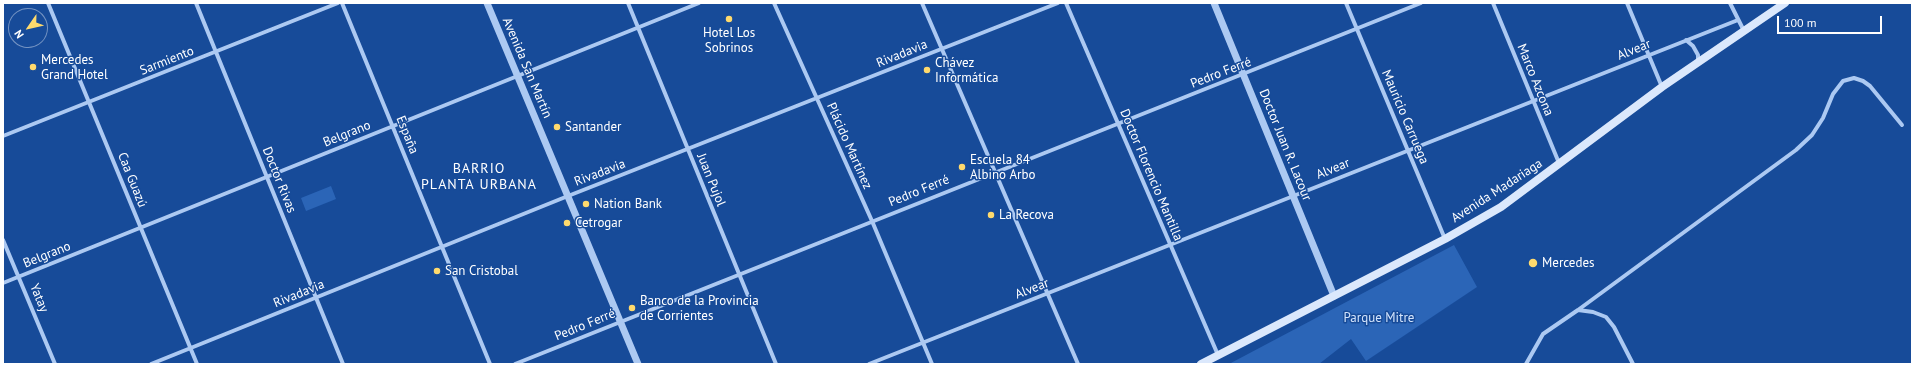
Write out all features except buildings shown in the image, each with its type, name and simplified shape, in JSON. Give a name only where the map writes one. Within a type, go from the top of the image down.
[{"type":"main road","name":"Avenida Madariaga","points":[[1201,364],[1446,239],[1501,207],[1662,87],[1785,3]]},
{"type":"street","name":"Caa Guazú","points":[[48,3],[197,364]]},
{"type":"street","name":"Doctor Rivas","points":[[196,3],[343,364]]},
{"type":"street","name":"Sarmiento","points":[[3,136],[338,3]]},
{"type":"street","name":"España","points":[[342,3],[490,364]]},
{"type":"street","name":"Avenida San Martín","points":[[487,3],[638,364]]},
{"type":"street","name":"Juan Pujol","points":[[628,3],[776,364]]},
{"type":"street","name":"Belgrano","points":[[3,283],[699,3]]},
{"type":"street","name":"Plácido Martínez","points":[[774,3],[872,221],[932,364]]},
{"type":"street","points":[[922,3],[1078,364]]},
{"type":"street","name":"Rivadavia","points":[[151,364],[568,196],[1058,3]]},
{"type":"street","name":"Doctor Florencio Mantilla","points":[[1066,3],[1218,355]]},
{"type":"street","name":"Doctor Juan R. Lacour","points":[[1214,3],[1334,296]]},
{"type":"street","name":"Mauricio Carruega","points":[[1346,3],[1446,239]]},
{"type":"street","name":"Pedro Ferré","points":[[515,364],[1118,123],[1357,30],[1421,3]]},
{"type":"street","name":"Marco Azcona","points":[[1493,3],[1560,164]]},
{"type":"street","points":[[1627,3],[1662,87]]},
{"type":"street","points":[[1730,3],[1744,31]]},
{"type":"street","name":"Alvear","points":[[869,364],[1738,20]]},
{"type":"street","points":[[1686,40],[1694,46],[1698,55],[1698,62]]},
{"type":"street","points":[[1526,364],[1543,334],[1796,150],[1812,135],[1823,118],[1834,94],[1843,81],[1854,78],[1863,81],[1870,86],[1902,125]]},
{"type":"street","name":"Yatay","points":[[3,240],[55,364]]},
{"type":"street","points":[[1578,310],[1593,312],[1606,318],[1614,327],[1633,364]]},
{"type":"green space","points":[[331,186],[336,199],[306,211],[301,198]]},
{"type":"green space","name":"Parque Mitre","points":[[1454,245],[1477,287],[1366,361],[1351,339],[1319,364],[1229,364]]},
{"type":"place","name":"Hotel Los Sobrinos","points":[[729,19]]},
{"type":"place","name":"Mercedes Grand Hotel","points":[[33,67]]},
{"type":"place","name":"Chávez Informática","points":[[927,70]]},
{"type":"place","name":"Santander","points":[[557,127]]},
{"type":"place","name":"Escuela 84 Albino Arbo","points":[[962,167]]},
{"type":"place","name":"Nation Bank","points":[[586,204]]},
{"type":"place","name":"La Recova","points":[[991,215]]},
{"type":"place","name":"Cetrogar","points":[[567,223]]},
{"type":"place","name":"Mercedes","points":[[1533,263]]},
{"type":"place","name":"San Cristobal","points":[[437,271]]},
{"type":"place","name":"Banco de la Provincia de Corrientes","points":[[632,308]]},
{"type":"district","name":"BARRIO PLANTA URBANA","points":[[479,178]]}]
